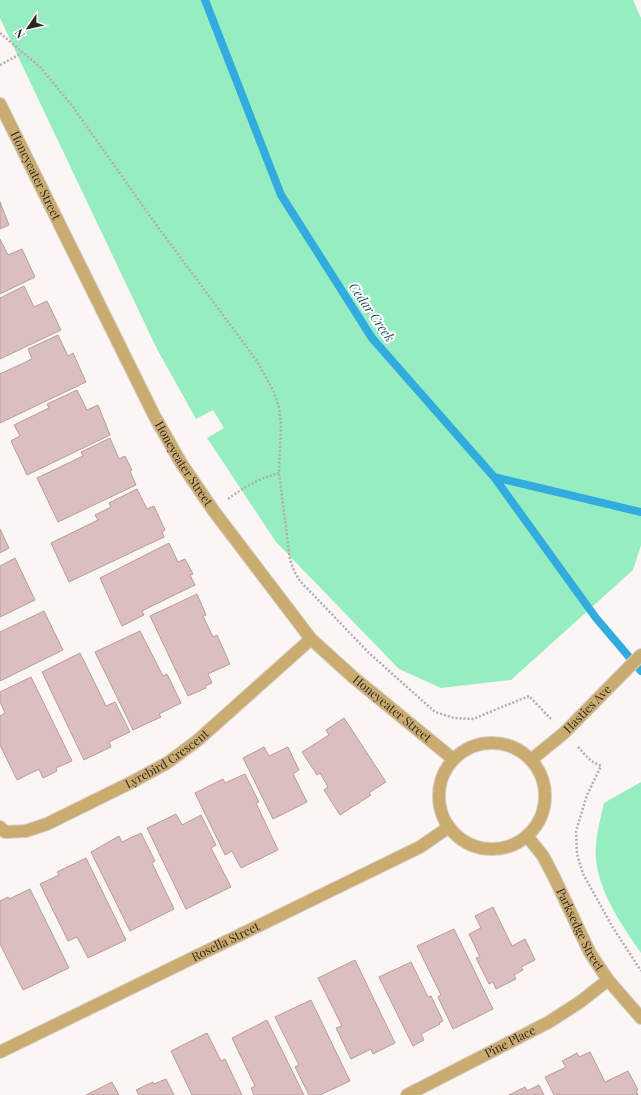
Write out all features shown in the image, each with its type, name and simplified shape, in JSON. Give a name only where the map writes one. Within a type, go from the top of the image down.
[{"type":"street","name":"Honeyeater Street","points":[[0,104],[155,417],[181,463],[213,510],[311,639],[353,677],[453,759]]},
{"type":"street","name":"Lyrebird Crescent","points":[[0,827],[5,832],[26,831],[47,824],[167,763],[198,740],[311,639]]},
{"type":"street","name":"Hasties Ave","points":[[531,760],[564,733],[641,655]]},
{"type":"street","points":[[493,742],[520,750],[531,760],[539,772],[544,785],[545,799],[542,813],[536,826],[527,836],[515,844],[501,848],[486,848],[472,845],[459,838],[449,827],[442,814],[439,799],[440,785],[445,771],[453,759],[465,750],[478,744],[493,742]]},
{"type":"street","name":"Rosella Street","points":[[0,1052],[420,847],[449,827]]},
{"type":"street","name":"Parksedge Street","points":[[527,836],[543,856],[590,953],[608,980],[641,1018]]},
{"type":"street","name":"Pine Place","points":[[407,1095],[549,1022],[580,1002],[608,980]]},
{"type":"path","points":[[0,33],[41,68],[73,107],[152,219],[258,361],[273,390],[279,407],[282,424],[279,473],[290,559],[294,571],[300,581],[369,653],[435,712],[454,718],[473,719],[529,696],[538,706]]},
{"type":"path","points":[[0,65],[22,53]]},
{"type":"path","points":[[213,510],[243,488],[264,477],[279,473]]},
{"type":"path","points":[[591,761],[601,766],[587,795],[576,831],[577,854],[584,874],[608,919],[641,971]]},
{"type":"green space","points":[[0,0],[633,0],[641,18],[641,545],[633,570],[511,680],[441,688],[399,669],[276,542],[207,438],[224,428],[213,410],[196,419],[157,349],[0,18]]},
{"type":"green space","points":[[641,782],[641,953],[617,916],[603,888],[596,859],[596,845],[604,803]]},
{"type":"building","points":[[0,202],[9,225],[0,229]]},
{"type":"building","points":[[0,239],[8,255],[22,249],[35,277],[0,294]]},
{"type":"building","points":[[24,286],[34,307],[47,301],[61,330],[0,359],[0,298]]},
{"type":"building","points":[[58,335],[68,356],[73,353],[86,382],[0,423],[0,374],[32,359],[28,349]]},
{"type":"building","points":[[77,390],[87,410],[98,405],[110,435],[27,475],[11,441],[20,436],[14,425],[49,408],[47,404]]},
{"type":"building","points":[[110,438],[119,459],[125,456],[132,470],[130,471],[136,485],[58,522],[37,478],[83,456],[81,452]]},
{"type":"building","points":[[137,489],[147,509],[154,506],[165,530],[162,532],[164,537],[69,582],[51,543],[98,520],[95,515],[111,507],[109,503]]},
{"type":"building","points":[[0,529],[9,548],[0,553]]},
{"type":"building","points":[[169,543],[178,562],[185,559],[193,574],[190,575],[195,585],[142,611],[144,615],[122,626],[100,578]]},
{"type":"building","points":[[15,558],[35,600],[0,617],[0,566]]},
{"type":"building","points":[[197,594],[206,615],[203,616],[213,637],[217,635],[230,664],[208,674],[212,683],[205,686],[206,688],[188,696],[150,616]]},
{"type":"building","points":[[44,611],[63,650],[0,681],[0,632]]},
{"type":"building","points":[[140,631],[163,676],[167,674],[181,703],[159,714],[161,717],[133,730],[95,652]]},
{"type":"building","points":[[80,653],[106,706],[115,702],[130,732],[109,742],[111,747],[84,760],[42,672]]},
{"type":"building","points":[[31,677],[72,761],[56,768],[57,771],[43,778],[39,769],[17,780],[0,745],[0,716],[5,713],[0,702],[0,692]]},
{"type":"building","points":[[344,718],[386,782],[369,793],[371,795],[340,815],[324,790],[328,787],[320,773],[317,775],[302,752],[329,735],[326,730]]},
{"type":"building","points":[[264,747],[269,756],[288,747],[299,770],[293,774],[307,802],[273,819],[243,758]]},
{"type":"building","points":[[245,774],[259,802],[256,803],[278,850],[241,868],[232,851],[225,855],[195,793],[223,779],[225,783]]},
{"type":"building","points":[[176,814],[182,825],[201,815],[216,845],[211,848],[231,887],[186,909],[147,828]]},
{"type":"building","points":[[141,833],[155,861],[152,863],[174,909],[130,931],[91,852],[119,836],[122,842]]},
{"type":"building","points":[[86,858],[126,940],[88,958],[77,937],[68,941],[40,884],[59,875],[57,872]]},
{"type":"building","points":[[30,889],[69,968],[23,990],[0,944],[0,901],[8,897],[9,899]]},
{"type":"building","points":[[493,907],[512,946],[525,939],[535,960],[521,967],[523,970],[514,975],[516,979],[496,989],[493,982],[489,984],[476,958],[480,957],[469,934],[481,928],[475,916]]},
{"type":"building","points":[[454,929],[493,1009],[453,1029],[438,997],[441,995],[417,946]]},
{"type":"building","points":[[355,960],[395,1043],[373,1054],[371,1049],[351,1059],[336,1028],[342,1026],[318,978]]},
{"type":"building","points":[[411,962],[428,997],[431,996],[443,1021],[421,1034],[424,1040],[413,1046],[379,977]]},
{"type":"building","points":[[311,1000],[350,1081],[320,1095],[309,1095],[295,1067],[299,1065],[275,1017]]},
{"type":"building","points":[[267,1020],[304,1095],[254,1095],[251,1088],[255,1086],[232,1038]]},
{"type":"building","points":[[207,1033],[221,1061],[225,1059],[242,1095],[192,1095],[171,1051]]},
{"type":"building","points":[[590,1052],[605,1082],[628,1071],[638,1090],[636,1091],[638,1095],[554,1095],[545,1077],[566,1067],[562,1061],[577,1053],[579,1057]]},
{"type":"building","points":[[166,1079],[174,1095],[139,1095],[136,1090],[153,1082],[154,1084]]},
{"type":"building","points":[[112,1082],[119,1095],[86,1095]]},
{"type":"building","points":[[539,1085],[544,1095],[509,1095],[525,1087],[527,1091]]},
{"type":"waterway","name":"Cedar Creek","points":[[205,0],[281,195],[372,338],[494,477],[641,512]]},
{"type":"waterway","points":[[494,477],[596,618],[641,671]]}]
